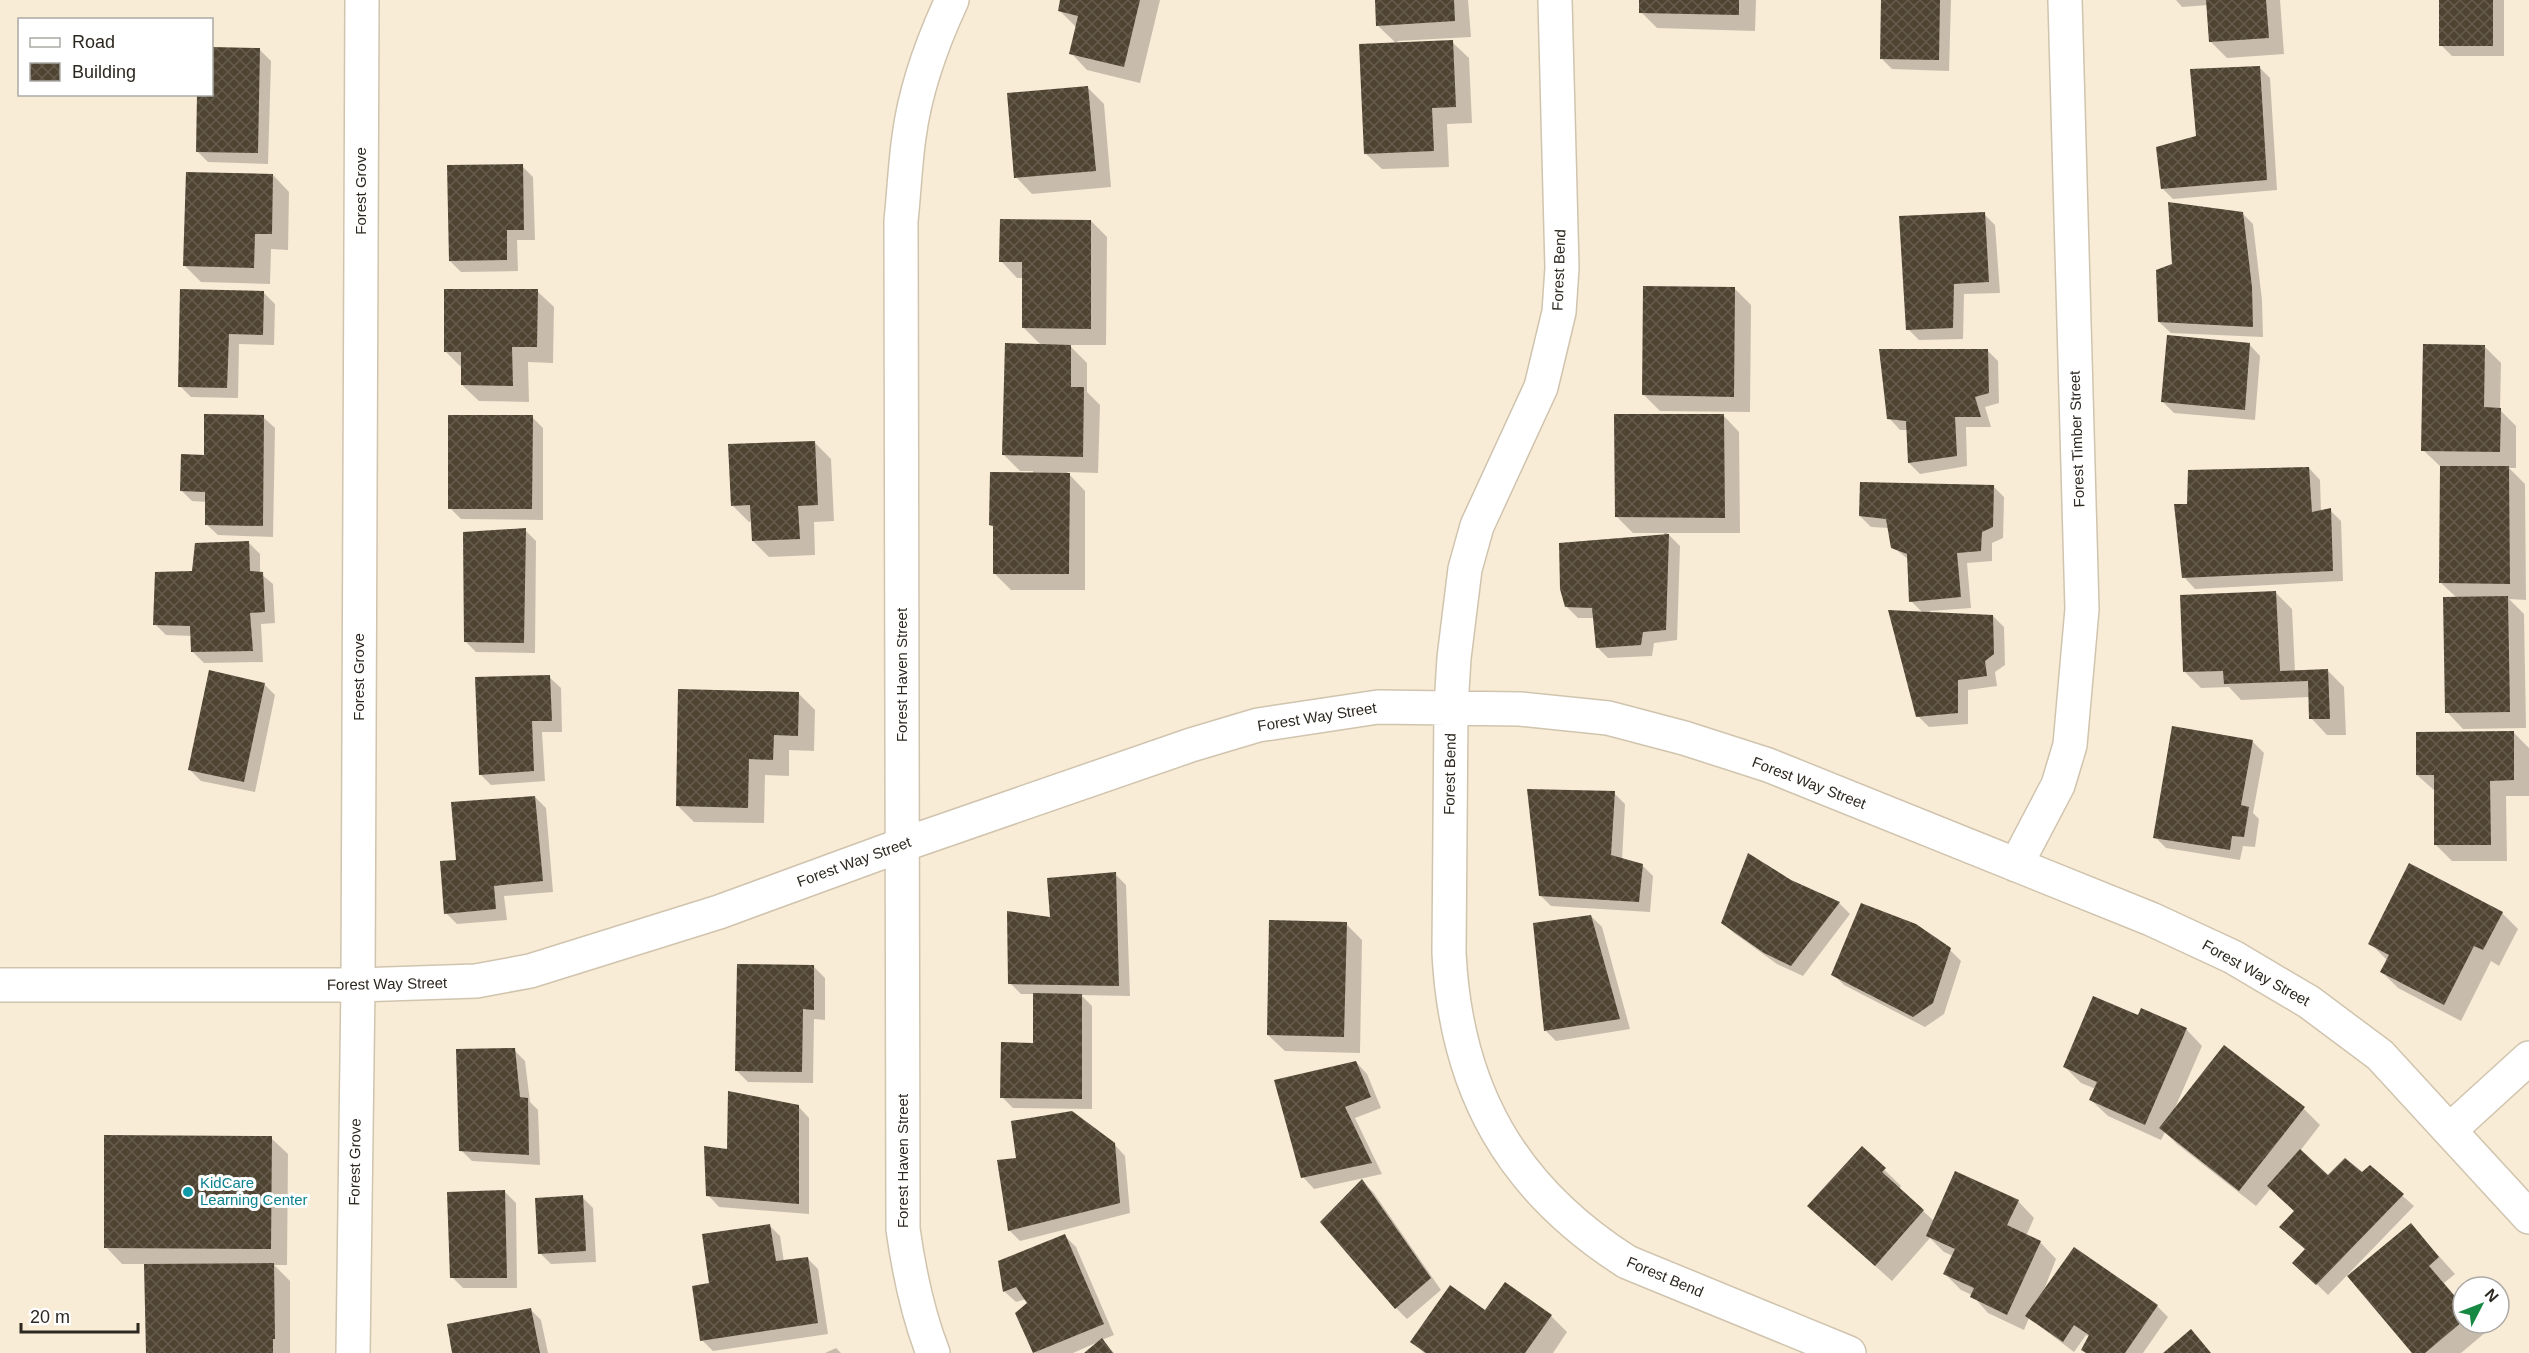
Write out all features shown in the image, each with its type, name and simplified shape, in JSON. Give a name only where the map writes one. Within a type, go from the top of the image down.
[{"type":"street","name":"Forest Grove","points":[[353,1353],[358,985],[362,0]]},
{"type":"street","name":"Forest Haven Street","points":[[933,1353],[910,1282],[903,1229],[901,221],[909,136],[918,93],[939,29],[952,0]]},
{"type":"street","name":"Forest Bend","points":[[1555,0],[1562,268],[1558,312],[1541,387],[1477,526],[1465,569],[1454,658],[1451,707],[1449,953],[1451,990],[1466,1064],[1497,1131],[1540,1192],[1581,1231],[1627,1262],[1849,1353]]},
{"type":"street","name":"Forest Timber Street","points":[[2016,865],[2058,785],[2070,745],[2082,609],[2065,0]]},
{"type":"street","name":"Forest Way Street","points":[[0,985],[358,985],[476,981],[530,971],[719,912],[902,845],[1191,745],[1258,725],[1378,707],[1520,709],[1608,718],[1684,738],[1768,765],[2151,919],[2233,957],[2309,1002],[2380,1055],[2529,1216]]},
{"type":"street","points":[[2450,1130],[2529,1058]]},
{"type":"building","points":[[1060,0],[1140,0],[1124,67],[1069,54],[1078,16],[1058,11]]},
{"type":"building","points":[[1375,0],[1454,0],[1455,21],[1376,26]]},
{"type":"building","points":[[1639,0],[1739,0],[1739,15],[1639,13]]},
{"type":"building","points":[[1881,0],[1940,0],[1939,60],[1880,59]]},
{"type":"building","points":[[2206,0],[2266,0],[2269,38],[2209,42]]},
{"type":"building","points":[[2439,0],[2493,0],[2493,46],[2439,46]]},
{"type":"building","points":[[1453,40],[1456,107],[1432,108],[1434,151],[1364,154],[1359,44]]},
{"type":"building","points":[[213,47],[260,48],[258,153],[196,152],[197,96],[213,96]]},
{"type":"building","points":[[2260,66],[2267,180],[2161,189],[2156,147],[2196,136],[2190,69]]},
{"type":"building","points":[[1088,86],[1096,171],[1014,178],[1007,93]]},
{"type":"building","points":[[523,164],[524,230],[507,230],[507,260],[449,261],[447,165]]},
{"type":"building","points":[[186,172],[273,174],[272,234],[255,234],[254,268],[183,266]]},
{"type":"building","points":[[2168,202],[2243,212],[2252,287],[2253,327],[2158,322],[2156,270],[2172,264]]},
{"type":"building","points":[[1985,212],[1989,282],[1954,284],[1953,328],[1906,330],[1899,216]]},
{"type":"building","points":[[1000,219],[1091,220],[1091,329],[1022,328],[1022,262],[999,262]]},
{"type":"building","points":[[1643,286],[1735,287],[1734,397],[1642,395]]},
{"type":"building","points":[[180,289],[264,291],[263,335],[229,334],[227,388],[178,387]]},
{"type":"building","points":[[444,289],[538,289],[537,347],[512,347],[513,386],[461,385],[461,352],[444,352]]},
{"type":"building","points":[[2167,335],[2250,343],[2245,410],[2161,402]]},
{"type":"building","points":[[1005,343],[1071,345],[1071,387],[1084,387],[1083,457],[1002,455]]},
{"type":"building","points":[[2423,344],[2485,345],[2484,407],[2501,408],[2500,452],[2421,451]]},
{"type":"building","points":[[1879,349],[1988,349],[1989,393],[1975,397],[1981,417],[1955,417],[1957,456],[1908,463],[1906,421],[1887,419]]},
{"type":"building","points":[[204,414],[264,415],[263,526],[205,525],[205,492],[180,491],[181,454],[204,455]]},
{"type":"building","points":[[1614,414],[1724,414],[1725,518],[1615,517]]},
{"type":"building","points":[[448,415],[533,415],[532,509],[448,509]]},
{"type":"building","points":[[815,441],[818,505],[798,506],[800,539],[752,541],[750,505],[731,506],[728,444]]},
{"type":"building","points":[[2440,466],[2509,466],[2510,584],[2439,583]]},
{"type":"building","points":[[2309,467],[2312,512],[2331,508],[2333,571],[2182,578],[2174,504],[2187,504],[2188,470]]},
{"type":"building","points":[[990,472],[1070,473],[1069,574],[993,574],[993,526],[989,525]]},
{"type":"building","points":[[1860,482],[1994,485],[1993,527],[1982,532],[1981,551],[1957,553],[1961,597],[1909,602],[1907,554],[1891,548],[1886,519],[1859,516]]},
{"type":"building","points":[[526,528],[524,643],[464,642],[463,532]]},
{"type":"building","points":[[1669,534],[1666,630],[1643,632],[1641,645],[1596,648],[1592,608],[1565,607],[1560,589],[1559,543]]},
{"type":"building","points":[[249,541],[250,571],[263,572],[265,612],[250,613],[253,651],[191,652],[190,626],[153,625],[155,572],[192,571],[195,543]]},
{"type":"building","points":[[2276,591],[2280,671],[2328,669],[2330,719],[2309,719],[2308,681],[2224,684],[2223,671],[2183,672],[2180,595]]},
{"type":"building","points":[[2508,596],[2510,712],[2445,713],[2443,597]]},
{"type":"building","points":[[1888,610],[1993,615],[1994,654],[1985,661],[1987,676],[1958,680],[1958,713],[1916,717]]},
{"type":"building","points":[[209,670],[265,683],[244,782],[188,770]]},
{"type":"building","points":[[550,675],[552,721],[532,721],[534,771],[479,775],[475,677]]},
{"type":"building","points":[[678,689],[799,692],[798,736],[774,735],[773,760],[749,759],[748,808],[676,806]]},
{"type":"building","points":[[2172,726],[2253,740],[2241,805],[2249,807],[2244,837],[2232,836],[2230,850],[2153,838]]},
{"type":"building","points":[[2514,731],[2514,780],[2490,781],[2491,845],[2434,845],[2434,775],[2416,775],[2416,732]]},
{"type":"building","points":[[1527,789],[1615,791],[1611,855],[1643,864],[1639,902],[1539,896]]},
{"type":"building","points":[[535,796],[543,881],[494,886],[496,909],[444,914],[440,861],[456,860],[451,802]]},
{"type":"building","points":[[1748,853],[1791,880],[1840,902],[1791,966],[1764,953],[1721,923]]},
{"type":"building","points":[[2409,863],[2503,912],[2483,950],[2474,946],[2444,1005],[2380,972],[2389,955],[2368,944]]},
{"type":"building","points":[[1116,872],[1119,986],[1008,984],[1007,911],[1050,917],[1047,878]]},
{"type":"building","points":[[1861,903],[1916,924],[1951,948],[1933,1003],[1913,1017],[1831,975]]},
{"type":"building","points":[[1591,915],[1620,1019],[1544,1031],[1533,923]]},
{"type":"building","points":[[1269,920],[1347,922],[1344,1037],[1267,1035]]},
{"type":"building","points":[[737,964],[814,965],[814,1010],[803,1009],[802,1072],[735,1071]]},
{"type":"building","points":[[1033,993],[1082,994],[1082,1099],[1000,1098],[1001,1042],[1033,1043]]},
{"type":"building","points":[[2093,996],[2138,1015],[2141,1008],[2187,1028],[2145,1125],[2089,1100],[2097,1082],[2063,1067]]},
{"type":"building","points":[[2224,1045],[2305,1107],[2239,1191],[2159,1128]]},
{"type":"building","points":[[515,1048],[520,1097],[528,1098],[529,1155],[459,1151],[456,1049]]},
{"type":"building","points":[[1356,1061],[1371,1097],[1345,1107],[1372,1163],[1301,1178],[1274,1080]]},
{"type":"building","points":[[728,1091],[799,1105],[799,1204],[706,1196],[704,1146],[727,1149]]},
{"type":"building","points":[[1072,1111],[1115,1143],[1120,1203],[1008,1231],[997,1160],[1016,1158],[1011,1121]]},
{"type":"building","name":"KidCare Learning Center","points":[[104,1135],[272,1136],[271,1249],[104,1248]]},
{"type":"building","points":[[1862,1146],[1886,1168],[1882,1172],[1924,1210],[1875,1266],[1807,1206]]},
{"type":"building","points":[[2300,1149],[2328,1175],[2345,1158],[2362,1172],[2370,1165],[2404,1194],[2316,1285],[2292,1263],[2305,1249],[2279,1227],[2294,1211],[2267,1186]]},
{"type":"building","points":[[1955,1171],[2019,1200],[2007,1225],[2041,1241],[2007,1315],[1970,1297],[1974,1288],[1943,1274],[1955,1249],[1926,1236]]},
{"type":"building","points":[[1362,1179],[1431,1278],[1395,1309],[1320,1222]]},
{"type":"building","points":[[505,1190],[507,1278],[450,1278],[447,1192]]},
{"type":"building","points":[[583,1195],[586,1251],[538,1254],[535,1198]]},
{"type":"building","points":[[2411,1223],[2439,1257],[2429,1266],[2451,1292],[2451,1331],[2425,1353],[2412,1353],[2347,1276]]},
{"type":"building","points":[[770,1224],[776,1261],[808,1257],[818,1323],[700,1341],[692,1286],[709,1283],[702,1234]]},
{"type":"building","points":[[1065,1234],[1104,1324],[1033,1353],[1015,1313],[1027,1303],[1016,1287],[1003,1292],[998,1261]]},
{"type":"building","points":[[2074,1247],[2158,1305],[2125,1353],[2086,1353],[2081,1350],[2089,1335],[2074,1325],[2063,1342],[2025,1316]]},
{"type":"building","points":[[274,1263],[275,1339],[273,1339],[273,1353],[146,1353],[144,1264]]},
{"type":"building","points":[[1505,1282],[1552,1315],[1525,1353],[1426,1353],[1410,1342],[1450,1285],[1485,1310]]},
{"type":"building","points":[[531,1308],[540,1353],[452,1353],[447,1324]]},
{"type":"building","points":[[2191,1329],[2211,1353],[2163,1353]]},
{"type":"building","points":[[1102,1338],[1113,1353],[1084,1353]]},
{"type":"place","name":"KidCare Learning Center","points":[[188,1192]]}]
